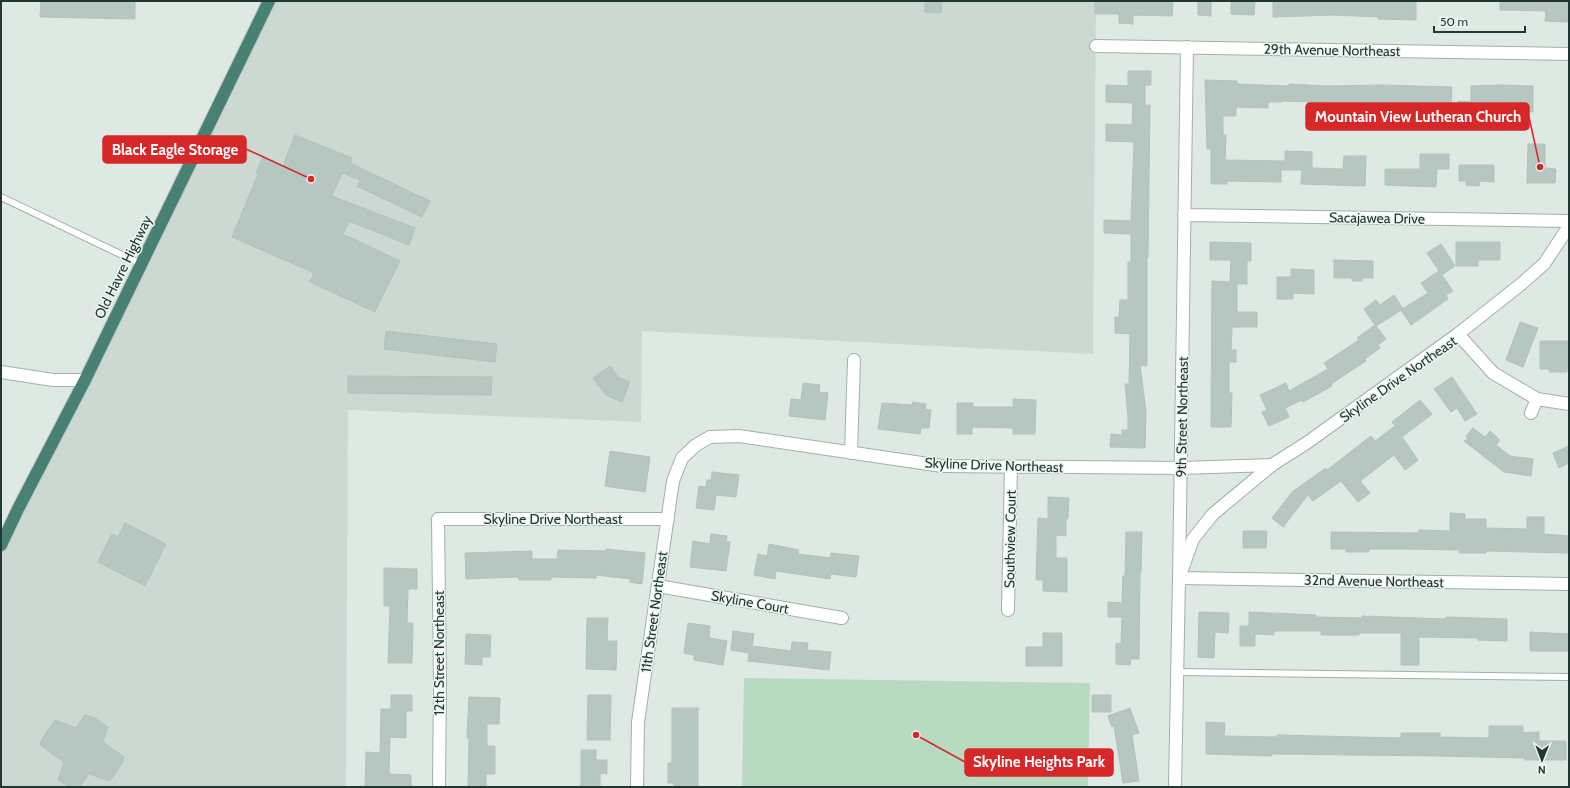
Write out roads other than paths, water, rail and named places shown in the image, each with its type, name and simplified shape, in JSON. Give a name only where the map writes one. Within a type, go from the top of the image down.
[{"type":"highway","name":"Old Havre Highway","points":[[1,545],[85,380],[269,1]]},
{"type":"street","name":"29th Avenue Northeast","points":[[1096,46],[1569,54]]},
{"type":"street","name":"9th Street Northeast","points":[[1175,787],[1182,468],[1187,47]]},
{"type":"street","name":"Sacajawea Drive","points":[[1184,215],[1569,221]]},
{"type":"street","points":[[1458,334],[1544,264],[1569,226]]},
{"type":"street","name":"Skyline Drive Northeast","points":[[1179,578],[1193,539],[1213,514],[1272,464],[1308,442],[1458,334],[1493,373],[1537,399],[1569,404]]},
{"type":"street","points":[[852,453],[854,360]]},
{"type":"street","points":[[1,372],[53,380],[85,380]]},
{"type":"street","points":[[1531,413],[1537,399]]},
{"type":"street","name":"Skyline Drive Northeast","points":[[696,445],[710,437],[739,436],[942,466],[1011,468],[1182,468],[1272,464]]},
{"type":"street","name":"11th Street Northeast","points":[[637,787],[638,722],[673,481],[682,458],[696,445]]},
{"type":"street","name":"Southview Court","points":[[1008,610],[1011,468]]},
{"type":"street","name":"Skyline Drive Northeast","points":[[438,519],[668,519]]},
{"type":"street","name":"12th Street Northeast","points":[[438,519],[440,682],[439,787]]},
{"type":"street","name":"32nd Avenue Northeast","points":[[1179,578],[1569,584]]},
{"type":"street","name":"Skyline Court","points":[[658,586],[842,618]]},
{"type":"lane","points":[[1,196],[141,264]]},
{"type":"lane","points":[[1177,672],[1569,677]]},
{"type":"place","name":"Mountain View Lutheran Church","points":[[1540,167]]},
{"type":"place","name":"Black Eagle Storage","points":[[311,179]]},
{"type":"place","name":"Skyline Heights Park","points":[[916,735]]}]
